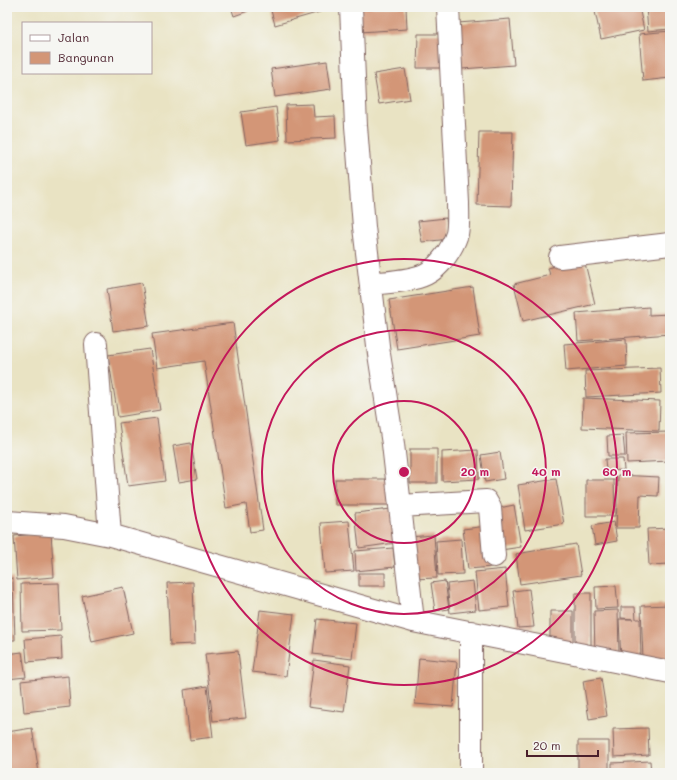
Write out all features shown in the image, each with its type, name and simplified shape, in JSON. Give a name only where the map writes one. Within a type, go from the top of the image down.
[{"type":"street","points":[[351,7],[356,126],[371,284],[400,506],[413,621]]},
{"type":"street","points":[[371,284],[397,281],[425,275],[436,266],[452,248],[457,232],[458,203],[448,7]]},
{"type":"street","points":[[560,257],[670,244]]},
{"type":"street","points":[[96,344],[110,536]]},
{"type":"street","points":[[400,506],[486,501],[490,508],[494,556]]},
{"type":"street","points":[[7,522],[64,526],[110,536],[413,621],[670,672]]},
{"type":"street","points":[[471,632],[472,773]]},
{"type":"building","points":[[231,7],[247,7],[248,11],[234,16]]},
{"type":"building","points":[[270,7],[330,7],[330,9],[275,25]]},
{"type":"building","points":[[359,7],[406,7],[407,29],[360,32]]},
{"type":"building","points":[[594,7],[639,7],[644,30],[601,39]]},
{"type":"building","points":[[646,7],[670,7],[670,29],[648,31]]},
{"type":"building","points":[[510,19],[514,65],[462,69],[458,23]]},
{"type":"building","points":[[670,31],[670,78],[643,81],[639,34]]},
{"type":"building","points":[[418,34],[447,34],[446,68],[417,68]]},
{"type":"building","points":[[327,61],[331,89],[275,97],[271,69]]},
{"type":"building","points":[[405,69],[410,99],[379,104],[374,74]]},
{"type":"building","points":[[313,104],[314,117],[335,116],[336,138],[287,140],[286,105]]},
{"type":"building","points":[[276,107],[280,140],[246,145],[241,112]]},
{"type":"building","points":[[479,132],[513,132],[511,206],[477,205]]},
{"type":"building","points":[[446,218],[449,239],[422,242],[418,221]]},
{"type":"building","points":[[584,259],[595,304],[523,321],[514,284],[550,275],[548,268]]},
{"type":"building","points":[[142,283],[149,326],[113,331],[107,289]]},
{"type":"building","points":[[473,287],[480,336],[397,349],[389,300]]},
{"type":"building","points":[[649,307],[649,315],[670,314],[670,334],[578,341],[576,313]]},
{"type":"building","points":[[233,323],[263,530],[250,532],[246,504],[226,508],[204,361],[157,368],[152,334]]},
{"type":"building","points":[[626,339],[627,366],[566,371],[564,344]]},
{"type":"building","points":[[150,349],[160,410],[118,417],[108,355]]},
{"type":"building","points":[[660,368],[661,393],[586,397],[585,371]]},
{"type":"building","points":[[583,398],[660,401],[659,431],[582,428]]},
{"type":"building","points":[[157,418],[165,481],[128,486],[119,423]]},
{"type":"building","points":[[670,432],[670,461],[627,463],[626,433]]},
{"type":"building","points":[[623,435],[625,456],[608,456],[607,436]]},
{"type":"building","points":[[191,443],[197,479],[179,482],[173,446]]},
{"type":"building","points":[[410,449],[437,449],[437,483],[410,483]]},
{"type":"building","points":[[478,450],[479,479],[442,481],[442,452]]},
{"type":"building","points":[[500,452],[504,479],[485,482],[481,455]]},
{"type":"building","points":[[605,459],[623,459],[624,470],[606,471]]},
{"type":"building","points":[[618,475],[659,477],[658,496],[640,495],[639,528],[616,528]]},
{"type":"building","points":[[335,479],[391,479],[391,505],[335,505]]},
{"type":"building","points":[[556,479],[564,524],[525,530],[518,485]]},
{"type":"building","points":[[586,480],[614,480],[615,516],[586,516]]},
{"type":"building","points":[[514,505],[521,547],[501,550],[494,509]]},
{"type":"building","points":[[391,509],[395,543],[359,548],[355,513]]},
{"type":"building","points":[[349,521],[354,571],[325,573],[321,523]]},
{"type":"building","points":[[614,522],[617,541],[595,545],[592,526]]},
{"type":"building","points":[[487,526],[492,567],[468,569],[463,529]]},
{"type":"building","points":[[670,528],[670,564],[649,565],[647,529]]},
{"type":"building","points":[[51,533],[54,577],[17,580],[14,536]]},
{"type":"building","points":[[434,535],[437,578],[412,579],[409,537]]},
{"type":"building","points":[[461,539],[463,574],[438,575],[436,541]]},
{"type":"building","points":[[576,544],[581,575],[520,584],[516,554]]},
{"type":"building","points":[[393,548],[395,567],[356,571],[355,551]]},
{"type":"building","points":[[505,569],[509,607],[479,610],[475,572]]},
{"type":"building","points":[[359,573],[385,573],[385,586],[359,586]]},
{"type":"building","points":[[13,578],[15,640],[7,640],[7,579]]},
{"type":"building","points":[[445,581],[449,609],[435,611],[431,583]]},
{"type":"building","points":[[473,581],[476,610],[450,613],[447,584]]},
{"type":"building","points":[[193,582],[195,644],[170,645],[167,583]]},
{"type":"building","points":[[59,583],[61,630],[22,631],[21,584]]},
{"type":"building","points":[[616,586],[618,608],[596,609],[595,587]]},
{"type":"building","points":[[123,587],[133,633],[92,642],[82,596]]},
{"type":"building","points":[[529,589],[534,627],[518,628],[513,591]]},
{"type":"building","points":[[575,593],[591,593],[591,650],[575,650]]},
{"type":"building","points":[[670,605],[670,659],[643,660],[641,606]]},
{"type":"building","points":[[621,607],[635,607],[636,619],[640,619],[641,661],[621,661],[619,619],[633,619],[621,618]]},
{"type":"building","points":[[260,610],[294,614],[286,676],[252,672]]},
{"type":"building","points":[[618,610],[619,654],[595,655],[594,611]]},
{"type":"building","points":[[550,611],[573,611],[573,644],[550,644]]},
{"type":"building","points":[[317,619],[356,623],[352,659],[313,654]]},
{"type":"building","points":[[61,636],[62,659],[27,662],[25,639]]},
{"type":"building","points":[[238,651],[246,718],[213,721],[205,654]]},
{"type":"building","points":[[22,652],[26,677],[7,679],[7,654]]},
{"type":"building","points":[[419,658],[457,662],[453,707],[415,704]]},
{"type":"building","points":[[314,660],[350,665],[344,712],[308,707]]},
{"type":"building","points":[[68,676],[70,707],[24,712],[21,681]]},
{"type":"building","points":[[601,678],[607,716],[589,719],[583,681]]},
{"type":"building","points":[[207,686],[213,737],[190,740],[184,690]]},
{"type":"building","points":[[32,728],[39,773],[7,773],[7,732]]},
{"type":"building","points":[[648,728],[649,755],[614,757],[613,729]]},
{"type":"building","points":[[578,741],[609,741],[609,773],[578,773]]},
{"type":"building","points":[[650,761],[651,773],[612,773],[612,763]]}]
